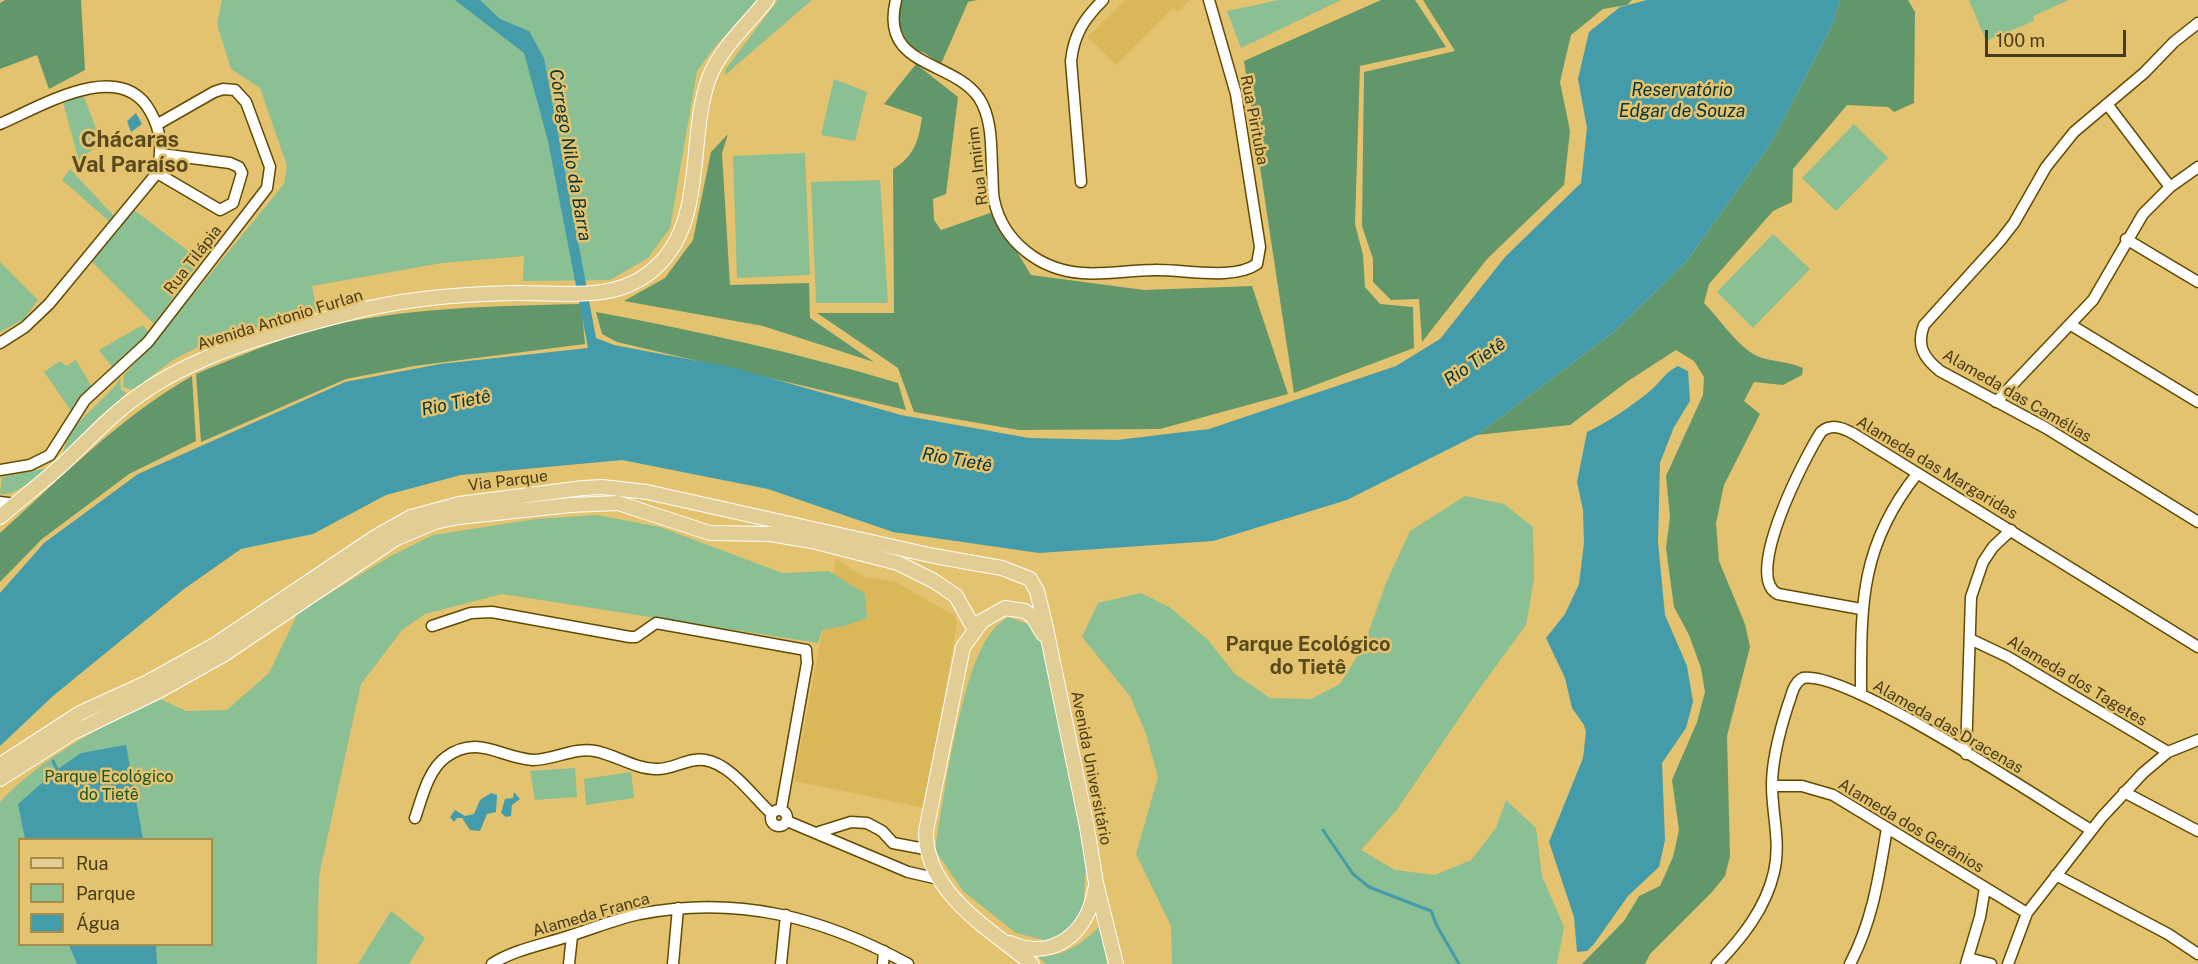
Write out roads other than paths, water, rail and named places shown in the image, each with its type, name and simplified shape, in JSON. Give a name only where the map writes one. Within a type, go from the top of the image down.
[{"type":"main road","name":"Avenida Antonio Furlan","points":[[0,517],[125,405],[189,366],[226,351],[362,310],[435,299],[512,293],[600,294],[630,285],[645,277],[670,251],[681,229],[689,197],[708,81],[717,64],[767,0]]},
{"type":"main road","name":"Via Parque","points":[[44,742],[80,713],[148,682],[219,642],[377,536],[428,511],[459,504],[603,487],[647,492],[934,556],[1002,568],[1030,579]]},
{"type":"main road","name":"Via Parque","points":[[44,742],[95,721],[188,676],[254,635],[388,543],[435,522],[599,502],[636,508],[710,532],[770,534],[812,541],[898,563],[934,581],[956,596],[975,630]]},
{"type":"main road","points":[[710,532],[720,508]]},
{"type":"main road","name":"Avenida Universitário","points":[[1030,579],[1036,591],[1087,827],[1096,883],[1116,964]]},
{"type":"main road","points":[[1032,964],[973,916],[939,879],[926,849],[926,831],[963,647],[975,630],[996,611],[1005,608],[1018,609],[1033,617],[1047,642]]},
{"type":"main road","points":[[0,765],[44,742]]},
{"type":"main road","points":[[0,778],[44,742]]},
{"type":"main road","points":[[1003,940],[1021,948],[1040,949],[1058,945],[1074,934],[1086,919],[1096,883]]},
{"type":"street","name":"Rua Imirim","points":[[896,0],[893,11],[895,29],[905,49],[922,62],[969,87],[984,106],[990,133],[994,200],[1002,222],[1017,245],[1030,255],[1059,269],[1081,273],[1156,270],[1239,272],[1257,264],[1260,247]]},
{"type":"street","points":[[1081,182],[1072,53],[1084,19],[1103,0]]},
{"type":"street","name":"Rua Pirituba","points":[[1209,0],[1236,94],[1260,247]]},
{"type":"street","name":"Alameda das Camélias","points":[[2198,23],[2174,42],[2144,73],[2062,145],[2014,223],[1932,316],[1921,333],[1922,352],[1927,361],[1958,382],[2046,428],[2198,522]]},
{"type":"street","points":[[0,124],[99,86],[118,86],[131,91],[147,105],[158,124],[161,154],[157,173],[56,297],[25,327],[0,343]]},
{"type":"street","name":"Rua Tilápia","points":[[0,470],[30,465],[50,455],[85,400],[155,333],[267,188],[270,167],[246,102],[235,90],[224,89],[214,92],[158,124]]},
{"type":"street","points":[[2107,104],[2170,187]]},
{"type":"street","points":[[157,173],[220,210],[233,203],[242,173],[239,167],[230,163],[161,154]]},
{"type":"street","points":[[1996,402],[2093,300],[2126,239],[2143,214],[2170,187],[2198,167]]},
{"type":"street","points":[[2126,239],[2198,282]]},
{"type":"street","points":[[2071,325],[2198,402]]},
{"type":"street","name":"Alameda das Margaridas","points":[[1862,609],[1778,594],[1770,588],[1768,570],[1772,544],[1793,482],[1821,432],[1836,427],[1854,434],[2012,530],[2198,647]]},
{"type":"street","points":[[1861,694],[1864,589],[1877,541],[1903,492],[1917,474]]},
{"type":"street","points":[[0,502],[15,504]]},
{"type":"street","points":[[1966,754],[1971,597],[1975,579],[1993,547],[2012,530]]},
{"type":"street","points":[[432,626],[471,613],[492,612],[630,637],[636,637],[656,623],[806,650],[807,663],[772,824],[776,827],[784,825],[787,821],[819,832],[834,842],[899,868],[939,879]]},
{"type":"street","name":"Alameda dos Tagetes","points":[[1970,639],[2008,657],[2168,752]]},
{"type":"street","name":"Alameda das Dracenas","points":[[1717,964],[1752,921],[1767,895],[1774,873],[1777,829],[1772,786],[1778,742],[1798,681],[1808,677],[1861,694],[2091,830]]},
{"type":"street","points":[[2008,964],[2027,913],[2091,830],[2124,792],[2168,752],[2198,740]]},
{"type":"street","points":[[415,818],[434,770],[445,758],[470,747],[489,747],[520,758],[535,760],[578,751],[596,751],[643,767],[657,769],[681,762],[705,760],[729,772],[776,812]]},
{"type":"street","name":"Alameda dos Gerânios","points":[[1772,786],[1802,786],[1833,795],[2027,913]]},
{"type":"street","points":[[2124,792],[2198,831]]},
{"type":"street","points":[[819,832],[851,822],[867,823],[882,831],[893,843],[926,849]]},
{"type":"street","points":[[1850,964],[1862,942],[1872,910],[1887,828]]},
{"type":"street","points":[[899,868],[905,847]]},
{"type":"street","points":[[2056,876],[2168,934],[2198,954]]},
{"type":"street","points":[[1985,888],[1980,917],[1967,961],[1990,964]]},
{"type":"street","points":[[673,964],[678,908]]},
{"type":"street","name":"Alameda Franca","points":[[492,964],[637,915],[678,908],[748,909],[786,915],[833,927],[908,964]]},
{"type":"street","points":[[781,964],[786,915]]},
{"type":"street","points":[[569,964],[572,936]]},
{"type":"street","points":[[883,964],[884,951]]},
{"type":"water","name":"Reservatório Edgar de Souza","points":[[455,0],[480,0],[500,19],[529,31],[544,58],[596,338],[614,345],[735,368],[901,415],[1029,438],[1117,440],[1209,429],[1396,366],[1440,339],[1505,257],[1581,183],[1587,128],[1578,79],[1589,32],[1620,7],[1647,0],[1840,0],[1833,24],[1770,145],[1686,262],[1615,331],[1477,435],[1347,500],[1213,541],[1039,553],[893,532],[768,489],[622,460],[461,475],[386,495],[313,534],[241,549],[184,589],[53,696],[0,746],[0,593],[44,543],[138,474],[345,382],[440,364],[588,348],[548,141],[524,53]]},
{"type":"water","points":[[136,113],[142,124],[131,132],[127,121]]},
{"type":"water","points":[[1678,366],[1688,371],[1690,401],[1674,427],[1660,463],[1658,542],[1665,615],[1687,666],[1693,702],[1686,728],[1662,763],[1665,840],[1659,867],[1628,896],[1594,944],[1587,951],[1577,952],[1574,917],[1549,842],[1583,758],[1586,732],[1572,708],[1565,678],[1546,638],[1565,614],[1579,584],[1584,543],[1583,510],[1577,482],[1587,432],[1636,402],[1669,371]]},
{"type":"water","points":[[126,745],[143,838],[25,838],[18,804],[58,769],[81,753]]},
{"type":"water","points":[[514,792],[520,799],[512,805],[511,816],[506,817],[501,813],[505,799],[513,798]]},
{"type":"water","points":[[491,793],[497,795],[496,812],[487,814],[480,831],[470,830],[462,818],[457,818],[454,822],[450,817],[455,810],[465,816],[474,814],[480,800]]},
{"type":"water","points":[[69,946],[156,946],[157,964],[77,964]]},
{"type":"waterway","points":[[53,761],[58,771]]},
{"type":"waterway","points":[[1323,830],[1353,874],[1369,887],[1431,911],[1459,964]]},
{"type":"district","name":"Chácaras Val Paraíso","points":[[130,152]]},
{"type":"district","name":"Parque Ecológico do Tietê","points":[[1308,656]]},
{"type":"water label","name":"Córrego Nilo da Barra","points":[[570,155]]},
{"type":"water label","name":"Rio Tietê","points":[[1475,362]]},
{"type":"water label","name":"Rio Tietê","points":[[456,403]]},
{"type":"water label","name":"Rio Tietê","points":[[957,460]]}]
